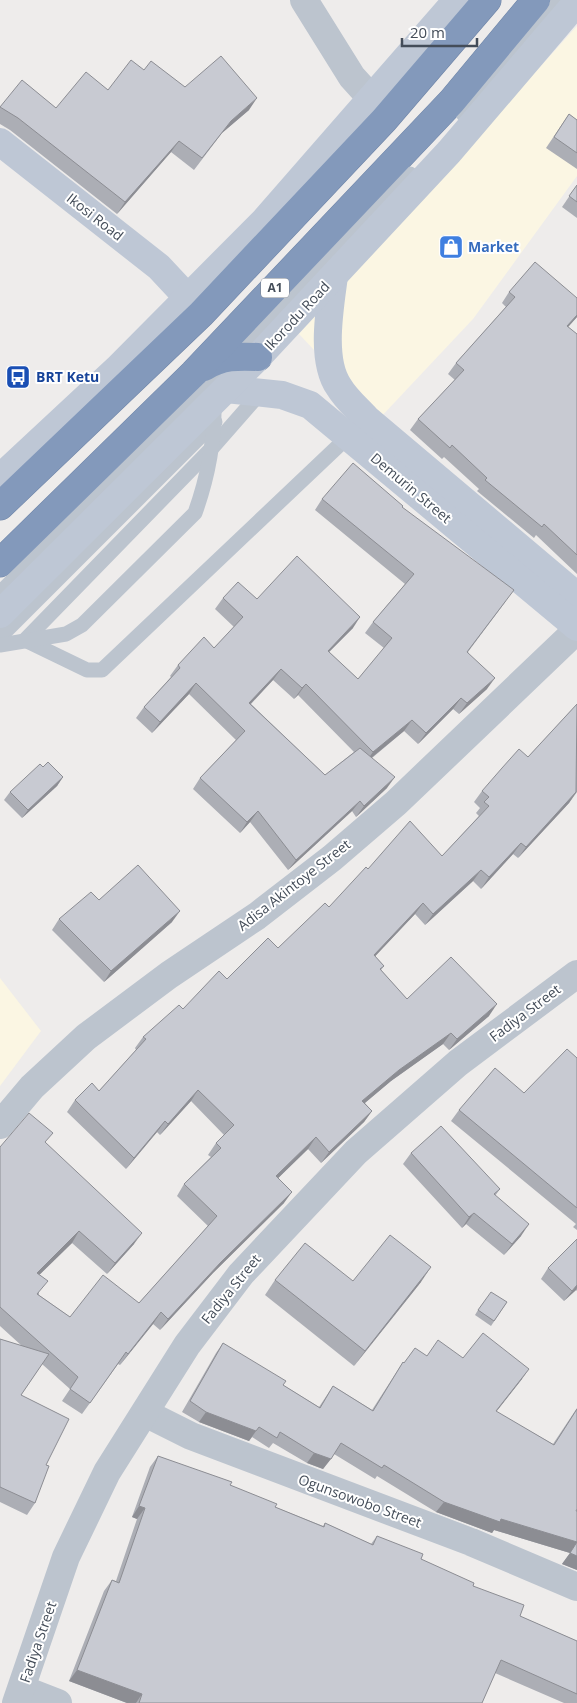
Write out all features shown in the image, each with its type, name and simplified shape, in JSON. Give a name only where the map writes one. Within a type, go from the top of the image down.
[{"type":"highway","name":"A1","points":[[0,506],[201,314],[384,120],[487,0]]},
{"type":"highway","name":"A1","points":[[0,563],[212,392],[536,0]]},
{"type":"highway","points":[[212,392],[218,359],[247,356]]},
{"type":"street","points":[[304,0],[352,77],[372,99]]},
{"type":"street","points":[[0,478],[117,369],[265,220],[457,0]]},
{"type":"street","name":"Ikorodu Road","points":[[247,356],[334,276],[449,152],[577,2]]},
{"type":"street","name":"Ikosi Road","points":[[0,142],[159,267],[187,297]]},
{"type":"street","name":"Demurin Street","points":[[334,276],[328,319],[329,358],[338,386],[358,428],[577,628]]},
{"type":"street","name":"Demurin Street","points":[[212,392],[262,391],[282,395],[310,405],[358,428],[577,596]]},
{"type":"street","points":[[0,614],[212,392]]},
{"type":"street","name":"Adisa Akintoye Street","points":[[0,1125],[32,1087],[86,1036],[170,975],[257,916],[332,858],[396,803],[577,628]]},
{"type":"street","name":"Fadiya Street","points":[[19,1696],[66,1557],[107,1472],[187,1345],[241,1274],[356,1152],[458,1063],[577,974]]},
{"type":"street","name":"Ogunsowobo Street","points":[[145,1413],[191,1436],[471,1542],[577,1587]]},
{"type":"street","points":[[19,1696],[58,1703]]},
{"type":"lane","points":[[247,356],[428,155],[561,0]]},
{"type":"lane","points":[[24,640],[212,448],[262,391]]},
{"type":"lane","points":[[0,645],[66,634],[82,624],[195,513],[202,495],[212,448],[212,392]]},
{"type":"lane","points":[[0,593],[212,392]]},
{"type":"lane","points":[[0,637],[212,392]]},
{"type":"lane","points":[[24,640],[87,670],[102,670],[358,428]]},
{"type":"shaded area","name":"Market","points":[[577,26],[577,176],[473,319],[379,419],[299,334]]},
{"type":"shaded area","points":[[0,978],[41,1031],[0,1086]]},
{"type":"building","points":[[221,56],[257,98],[231,121],[202,158],[179,141],[125,202],[18,118],[0,107],[22,80],[56,108],[86,72],[108,90],[131,60],[144,70],[151,61],[185,87]]},
{"type":"building","points":[[569,114],[577,120],[577,153],[554,137]]},
{"type":"building","points":[[577,185],[577,202],[569,196]]},
{"type":"building","points":[[535,262],[577,298],[577,315],[567,326],[577,334],[577,555],[544,524],[542,527],[485,480],[487,478],[452,445],[450,448],[418,419],[464,370],[456,363],[515,297],[509,292]]},
{"type":"building","points":[[353,463],[402,507],[514,590],[467,652],[495,678],[467,703],[461,698],[426,733],[412,720],[373,752],[306,684],[302,688],[281,669],[249,703],[325,775],[360,748],[395,777],[364,806],[360,801],[296,860],[258,811],[247,822],[200,778],[245,731],[196,683],[160,722],[144,707],[180,668],[178,665],[204,637],[214,648],[243,617],[223,598],[238,582],[257,599],[297,556],[360,617],[328,651],[358,679],[392,638],[373,622],[414,574],[322,499]]},
{"type":"building","points":[[577,704],[576,792],[526,847],[521,843],[489,877],[481,870],[433,914],[423,903],[374,955],[384,966],[380,969],[407,999],[451,957],[497,1004],[457,1039],[451,1033],[399,1070],[362,1101],[372,1111],[329,1152],[316,1137],[276,1176],[292,1192],[221,1262],[168,1319],[161,1312],[128,1354],[126,1352],[90,1403],[70,1389],[78,1377],[0,1307],[0,1147],[29,1113],[53,1133],[45,1142],[142,1233],[115,1263],[79,1231],[37,1273],[48,1281],[37,1294],[70,1317],[103,1275],[139,1303],[217,1216],[184,1184],[221,1148],[216,1143],[234,1125],[198,1090],[168,1124],[165,1121],[134,1158],[75,1100],[92,1083],[99,1091],[146,1039],[143,1037],[179,1005],[183,1009],[219,971],[227,979],[268,938],[278,948],[325,903],[329,907],[366,867],[368,869],[410,821],[442,856],[489,806],[484,802],[489,797],[482,791],[502,768],[519,749],[528,757]]},
{"type":"building","points":[[48,762],[63,777],[28,810],[10,792],[40,764],[43,767]]},
{"type":"building","points":[[138,865],[180,911],[111,971],[59,919],[91,892],[99,900]]},
{"type":"building","points":[[567,1049],[577,1058],[577,1208],[459,1110],[495,1068],[524,1093]]},
{"type":"building","points":[[441,1126],[500,1189],[494,1194],[529,1224],[512,1244],[474,1213],[469,1217],[411,1153]]},
{"type":"building","points":[[390,1235],[431,1267],[365,1351],[275,1280],[305,1243],[353,1281]]},
{"type":"building","points":[[577,1239],[577,1285],[572,1291],[548,1268]]},
{"type":"building","points":[[491,1292],[507,1302],[494,1321],[478,1310]]},
{"type":"building","points":[[483,1333],[529,1369],[496,1411],[554,1445],[577,1409],[577,1542],[501,1519],[500,1522],[444,1502],[384,1465],[382,1468],[341,1443],[331,1459],[314,1453],[280,1432],[277,1438],[259,1427],[256,1431],[206,1412],[190,1401],[223,1343],[286,1381],[283,1385],[320,1408],[333,1386],[373,1411],[403,1362],[415,1348],[427,1356],[438,1340],[463,1358]]},
{"type":"building","points":[[0,1339],[49,1354],[21,1395],[69,1419],[46,1465],[49,1466],[35,1503],[0,1487]]},
{"type":"building","points":[[158,1456],[232,1482],[230,1485],[277,1504],[275,1507],[324,1527],[325,1523],[373,1545],[377,1536],[423,1554],[421,1559],[474,1583],[473,1586],[524,1605],[520,1616],[577,1641],[577,1694],[501,1660],[482,1703],[139,1703],[142,1694],[77,1670],[112,1580],[119,1583],[145,1508],[139,1506]]},
{"type":"building","points":[[577,1542],[577,1556],[570,1553]]},
{"type":"place","name":"Market","points":[[451,247]]},
{"type":"place","name":"BRT Ketu","points":[[18,377]]}]
